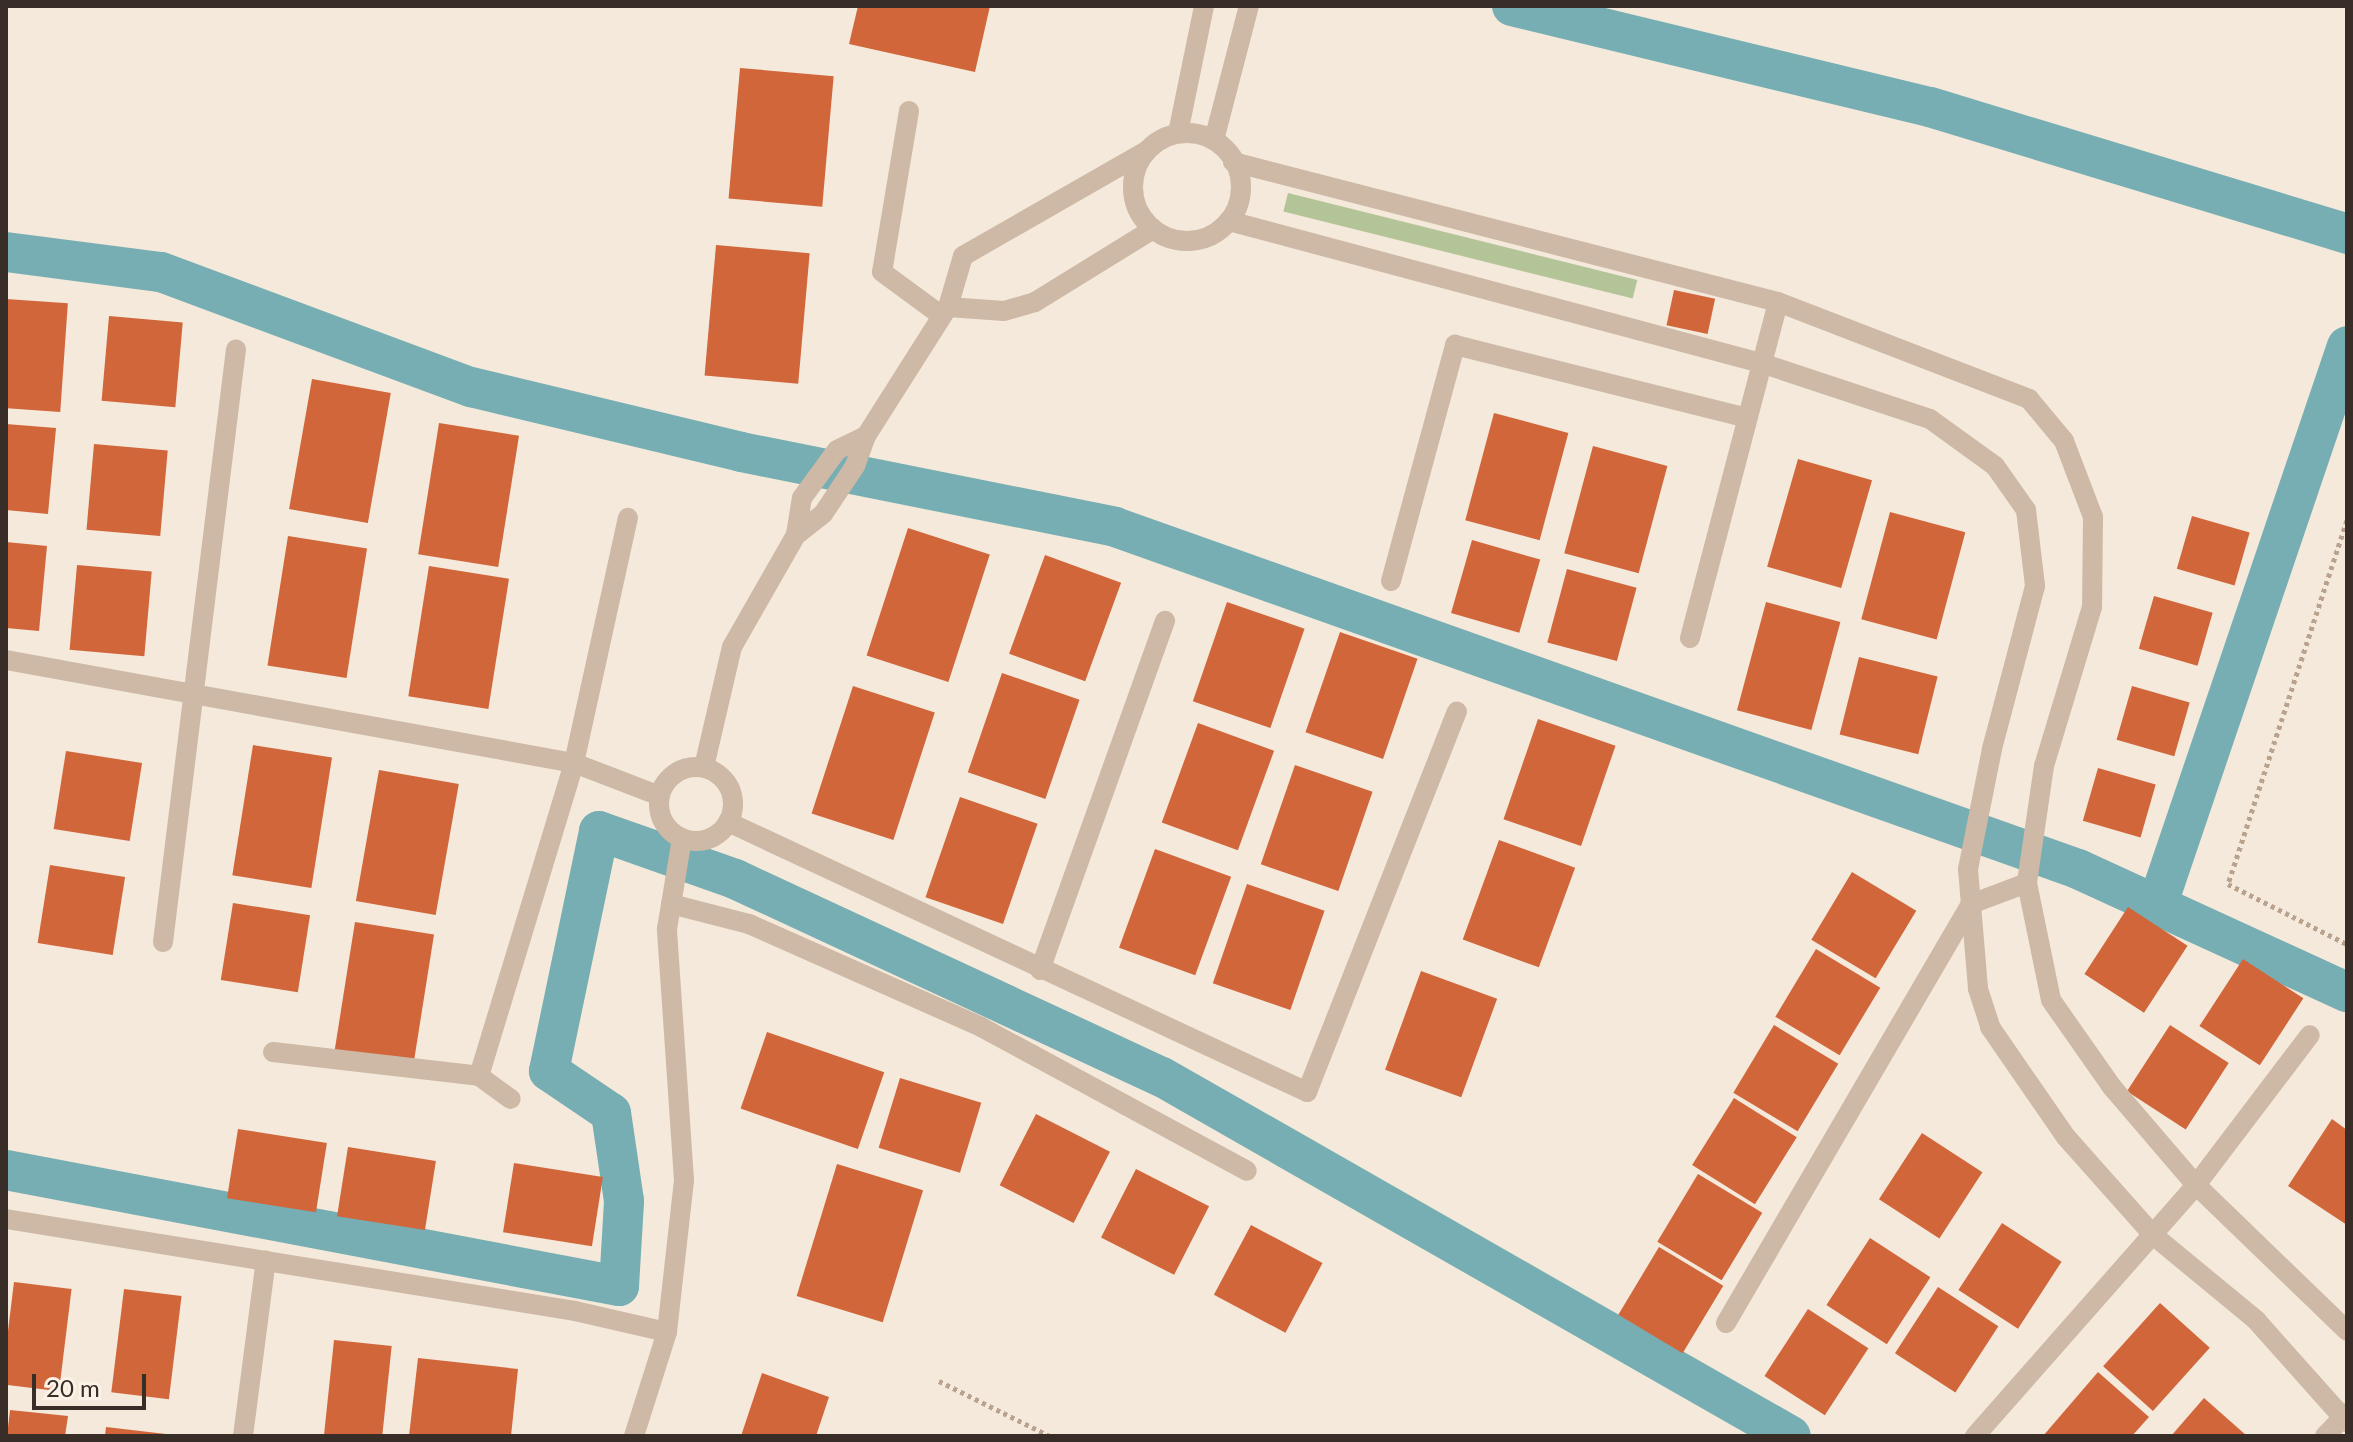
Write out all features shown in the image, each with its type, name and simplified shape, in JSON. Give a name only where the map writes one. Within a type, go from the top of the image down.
[{"type":"street","points":[[1178,133],[1204,6]]},
{"type":"street","points":[[1214,140],[1249,6]]},
{"type":"street","points":[[909,111],[882,272],[945,312],[1004,311],[1035,302],[1153,229]]},
{"type":"street","points":[[704,767],[732,647],[796,535],[823,514],[855,466],[866,436],[945,312],[963,256],[1146,151],[1178,133],[1214,140],[1233,162],[1241,188],[1229,221],[1201,239],[1167,238],[1153,229],[1134,201],[1136,167],[1146,151]]},
{"type":"street","points":[[1233,162],[1778,302],[2029,399],[2064,441],[2093,517],[2092,607],[2044,766],[2027,883],[2051,1000],[2112,1087],[2196,1185],[2347,1331]]},
{"type":"street","points":[[1229,221],[1761,363],[1930,419],[1995,466],[2026,510],[2035,586],[1992,749],[1968,869],[1978,989],[1990,1027],[2066,1137],[2153,1235],[2256,1320],[2346,1417],[2325,1436]]},
{"type":"street","points":[[1690,638],[1744,417],[1778,302]]},
{"type":"street","points":[[1391,581],[1455,345],[1744,417]]},
{"type":"street","points":[[163,942],[236,349]]},
{"type":"street","points":[[479,1076],[574,763],[628,518]]},
{"type":"street","points":[[1040,970],[1165,621]]},
{"type":"street","points":[[6,660],[195,698],[574,763],[660,796]]},
{"type":"street","points":[[728,822],[1307,1092],[1457,712]]},
{"type":"street","points":[[704,767],[730,788],[728,822],[706,839],[682,838],[663,821],[660,796],[671,776],[704,767]]},
{"type":"street","points":[[634,1436],[667,1332],[684,1180],[668,971],[671,904],[682,838]]},
{"type":"street","points":[[1726,1323],[1971,904],[2027,883]]},
{"type":"street","points":[[671,904],[749,924],[981,1027],[1247,1171]]},
{"type":"street","points":[[1975,1436],[2196,1185],[2310,1035]]},
{"type":"street","points":[[273,1052],[479,1076],[511,1099]]},
{"type":"street","points":[[6,1219],[266,1260],[667,1332]]},
{"type":"street","points":[[243,1436],[266,1260]]},
{"type":"path","points":[[2347,520],[2228,884],[2347,944]]},
{"type":"path","points":[[939,1381],[1050,1436]]},
{"type":"green space","points":[[1288,193],[1637,280],[1633,299],[1283,211]]},
{"type":"building","points":[[858,6],[990,6],[975,72],[849,44]]},
{"type":"building","points":[[740,68],[834,76],[822,207],[729,199]]},
{"type":"building","points":[[716,245],[810,253],[798,384],[705,376]]},
{"type":"building","points":[[1674,290],[1715,299],[1708,334],[1667,325]]},
{"type":"building","points":[[6,299],[68,303],[60,412],[6,408]]},
{"type":"building","points":[[109,316],[183,322],[175,407],[102,401]]},
{"type":"building","points":[[312,379],[391,393],[368,523],[289,509]]},
{"type":"building","points":[[1494,413],[1568,433],[1540,540],[1465,520]]},
{"type":"building","points":[[439,423],[519,436],[498,567],[418,554]]},
{"type":"building","points":[[6,424],[56,428],[48,514],[6,510]]},
{"type":"building","points":[[94,444],[168,450],[160,536],[87,530]]},
{"type":"building","points":[[1593,446],[1667,466],[1639,573],[1564,553]]},
{"type":"building","points":[[1798,459],[1872,480],[1841,588],[1767,567]]},
{"type":"building","points":[[1890,512],[1965,532],[1937,639],[1861,619]]},
{"type":"building","points":[[2192,516],[2250,533],[2235,585],[2177,569]]},
{"type":"building","points":[[908,528],[990,555],[948,682],[867,655]]},
{"type":"building","points":[[288,536],[367,549],[347,678],[268,665]]},
{"type":"building","points":[[1472,540],[1540,560],[1519,633],[1451,613]]},
{"type":"building","points":[[6,542],[47,546],[39,631],[6,628]]},
{"type":"building","points":[[1045,555],[1121,583],[1085,681],[1009,654]]},
{"type":"building","points":[[77,565],[152,572],[144,656],[70,650]]},
{"type":"building","points":[[429,566],[509,579],[488,709],[408,696]]},
{"type":"building","points":[[1567,569],[1637,588],[1617,661],[1547,642]]},
{"type":"building","points":[[2154,596],[2213,613],[2197,666],[2139,649]]},
{"type":"building","points":[[1227,602],[1305,629],[1270,728],[1193,701]]},
{"type":"building","points":[[1766,602],[1840,622],[1811,730],[1737,710]]},
{"type":"building","points":[[1340,632],[1418,659],[1383,759],[1305,732]]},
{"type":"building","points":[[1859,657],[1938,677],[1918,754],[1840,735]]},
{"type":"building","points":[[1002,673],[1080,700],[1045,799],[968,772]]},
{"type":"building","points":[[853,686],[935,713],[893,840],[812,813]]},
{"type":"building","points":[[2132,686],[2190,703],[2174,756],[2117,740]]},
{"type":"building","points":[[1538,719],[1616,746],[1581,846],[1503,819]]},
{"type":"building","points":[[1198,723],[1274,751],[1238,850],[1162,823]]},
{"type":"building","points":[[253,745],[332,758],[311,888],[232,875]]},
{"type":"building","points":[[66,751],[142,763],[130,841],[54,829]]},
{"type":"building","points":[[1295,765],[1373,792],[1338,891],[1261,864]]},
{"type":"building","points":[[2098,768],[2156,785],[2141,837],[2083,821]]},
{"type":"building","points":[[379,770],[459,784],[436,915],[356,901]]},
{"type":"building","points":[[960,797],[1038,824],[1003,924],[925,897]]},
{"type":"building","points":[[1499,840],[1575,868],[1539,967],[1463,940]]},
{"type":"building","points":[[1155,849],[1231,877],[1195,975],[1119,948]]},
{"type":"building","points":[[50,865],[125,877],[113,955],[38,943]]},
{"type":"building","points":[[1852,872],[1916,911],[1876,978],[1811,940]]},
{"type":"building","points":[[1247,884],[1325,911],[1290,1010],[1213,983]]},
{"type":"building","points":[[233,903],[310,915],[298,992],[221,980]]},
{"type":"building","points":[[2128,907],[2188,946],[2144,1013],[2084,974]]},
{"type":"building","points":[[355,922],[434,935],[413,1065],[334,1052]]},
{"type":"building","points":[[1816,949],[1880,988],[1840,1055],[1775,1017]]},
{"type":"building","points":[[2243,959],[2303,998],[2260,1065],[2199,1026]]},
{"type":"building","points":[[1421,971],[1497,999],[1461,1097],[1385,1070]]},
{"type":"building","points":[[1774,1025],[1838,1064],[1798,1131],[1733,1093]]},
{"type":"building","points":[[2170,1025],[2229,1063],[2186,1129],[2127,1091]]},
{"type":"building","points":[[767,1032],[884,1072],[858,1149],[741,1109]]},
{"type":"building","points":[[900,1078],[981,1103],[960,1173],[879,1148]]},
{"type":"building","points":[[1734,1098],[1797,1137],[1755,1204],[1692,1165]]},
{"type":"building","points":[[1036,1114],[1110,1152],[1074,1223],[1000,1185]]},
{"type":"building","points":[[2332,1119],[2347,1130],[2347,1225],[2288,1186]]},
{"type":"building","points":[[238,1129],[327,1143],[316,1212],[227,1198]]},
{"type":"building","points":[[1922,1133],[1982,1172],[1939,1238],[1879,1199]]},
{"type":"building","points":[[348,1147],[436,1161],[425,1230],[337,1216]]},
{"type":"building","points":[[514,1163],[603,1177],[592,1246],[503,1232]]},
{"type":"building","points":[[837,1164],[923,1190],[883,1322],[797,1296]]},
{"type":"building","points":[[1136,1169],[1209,1206],[1174,1275],[1101,1238]]},
{"type":"building","points":[[1698,1174],[1762,1213],[1722,1280],[1657,1242]]},
{"type":"building","points":[[2002,1223],[2062,1262],[2018,1329],[1958,1290]]},
{"type":"building","points":[[1251,1225],[1323,1263],[1285,1333],[1214,1295]]},
{"type":"building","points":[[1870,1238],[1930,1277],[1887,1344],[1826,1305]]},
{"type":"building","points":[[1659,1247],[1723,1286],[1683,1353],[1618,1315]]},
{"type":"building","points":[[14,1282],[72,1289],[59,1391],[6,1385],[6,1347]]},
{"type":"building","points":[[1938,1287],[1998,1326],[1955,1392],[1895,1353]]},
{"type":"building","points":[[124,1289],[182,1296],[169,1399],[111,1392]]},
{"type":"building","points":[[2160,1303],[2210,1348],[2153,1411],[2103,1366]]},
{"type":"building","points":[[1808,1309],[1868,1348],[1825,1415],[1764,1376]]},
{"type":"building","points":[[334,1340],[392,1346],[382,1436],[324,1436]]},
{"type":"building","points":[[418,1358],[518,1369],[511,1436],[409,1436]]},
{"type":"building","points":[[2098,1372],[2149,1417],[2132,1436],[2043,1436]]},
{"type":"building","points":[[762,1373],[829,1397],[816,1436],[741,1436]]},
{"type":"building","points":[[2204,1398],[2247,1436],[2171,1436]]},
{"type":"building","points":[[10,1410],[68,1416],[65,1436],[7,1436]]},
{"type":"building","points":[[106,1427],[166,1434],[166,1436],[105,1436]]},
{"type":"waterway","points":[[1512,6],[1930,107],[2347,234]]},
{"type":"waterway","points":[[6,252],[161,272],[471,387],[741,452],[1115,527],[2078,869],[2347,992]]},
{"type":"waterway","points":[[2157,906],[2347,346]]},
{"type":"waterway","points":[[6,1170],[619,1286],[624,1201],[611,1113],[549,1071],[599,831],[735,879],[1162,1077],[1791,1436]]}]
